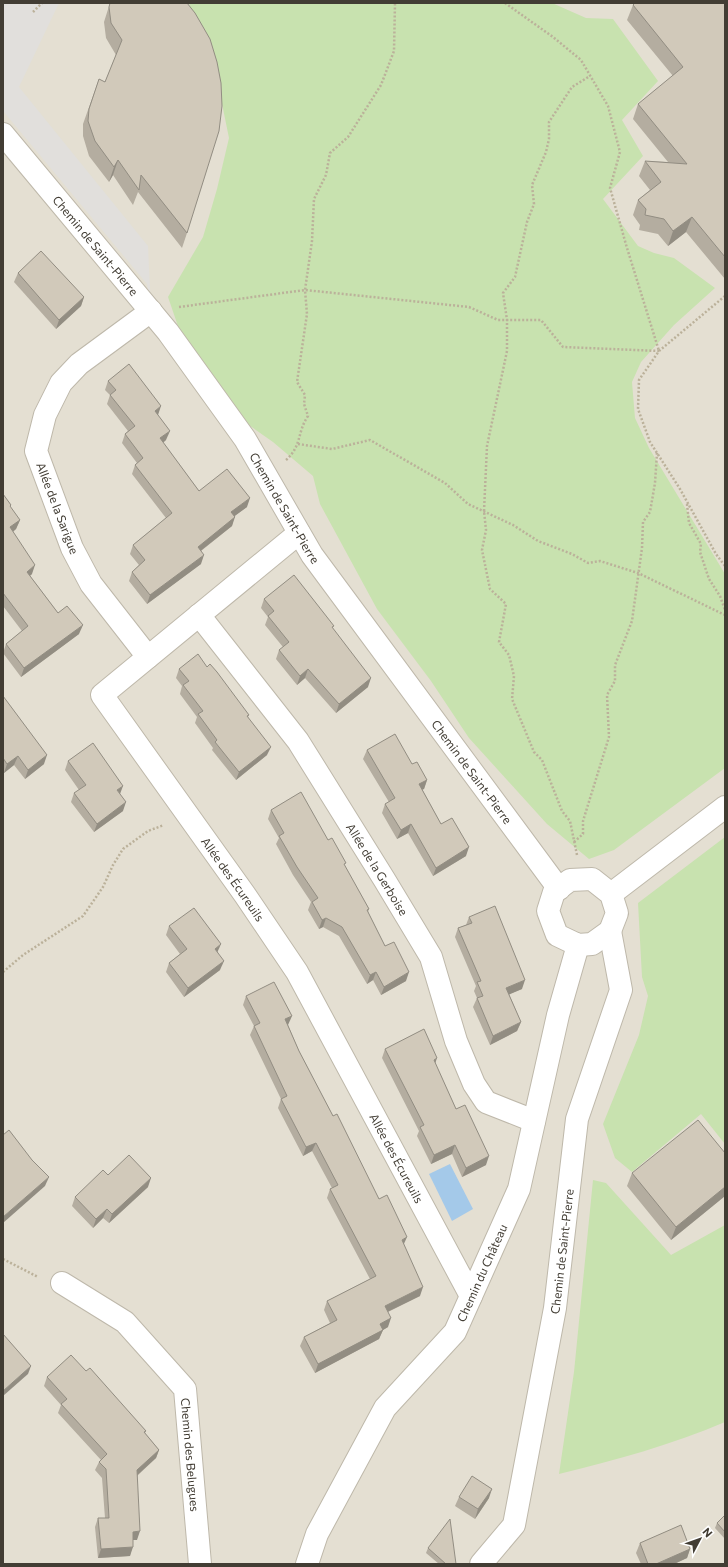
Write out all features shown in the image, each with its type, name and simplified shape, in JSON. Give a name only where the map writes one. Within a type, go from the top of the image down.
[{"type":"street","name":"Chemin de Saint-Pierre","points":[[3,134],[168,332],[245,438],[312,556],[558,889]]},
{"type":"street","name":"Allée de la Sarigue","points":[[148,657],[91,584],[72,548],[36,451],[45,415],[61,383],[79,364],[151,311]]},
{"type":"street","name":"Allée des Écureuils","points":[[299,533],[102,695],[297,972],[471,1296]]},
{"type":"street","name":"Allée de la Gerboise","points":[[199,615],[298,741],[384,878],[431,957],[456,1041],[474,1084],[486,1102],[534,1121]]},
{"type":"street","points":[[611,894],[725,807]]},
{"type":"street","points":[[581,879],[592,879],[611,894],[617,913],[610,931],[592,944],[578,945],[557,935],[548,911],[554,892],[570,880],[581,879]]},
{"type":"street","name":"Chemin de Saint-Pierre","points":[[481,1564],[514,1525],[555,1308],[577,1119],[621,990],[610,931]]},
{"type":"street","name":"Chemin du Château","points":[[307,1564],[317,1534],[385,1408],[455,1332],[519,1189],[558,1015],[578,945]]},
{"type":"street","name":"Chemin des Belugues","points":[[62,1283],[125,1322],[185,1389],[200,1564]]},
{"type":"path","points":[[33,12],[42,3]]},
{"type":"path","points":[[267,476],[289,457],[298,444],[302,425],[308,416],[304,404],[305,395],[297,382],[307,314],[305,290],[312,241],[314,199],[326,175],[330,153],[348,137],[381,85],[394,51],[395,3]]},
{"type":"path","points":[[506,3],[553,36],[581,60],[608,106],[620,152],[610,188],[659,351]]},
{"type":"path","points":[[581,879],[570,821],[562,811],[542,760],[534,752],[512,699],[514,676],[509,655],[499,642],[506,604],[490,589],[482,550],[486,530],[484,511],[486,446],[507,351],[507,320],[503,293],[515,277],[527,222],[534,204],[532,185],[546,152],[549,139],[549,122],[572,87],[590,76]]},
{"type":"path","points":[[151,311],[305,290],[469,307],[498,320],[541,320],[563,347],[659,351]]},
{"type":"path","points":[[725,296],[659,351],[639,380],[638,395],[638,409],[650,442],[716,554],[725,566]]},
{"type":"path","points":[[298,444],[332,449],[370,440],[445,483],[468,504],[513,525],[538,541],[565,551],[588,563],[600,561],[638,573],[725,615]]},
{"type":"path","points":[[574,842],[583,834],[583,821],[609,737],[608,695],[615,681],[615,665],[632,621],[643,522],[650,512],[655,483],[657,453]]},
{"type":"path","points":[[687,503],[689,523],[701,544],[700,552],[709,579],[720,596],[725,610]]},
{"type":"path","points":[[3,972],[23,955],[83,916],[103,887],[113,865],[123,849],[148,831],[169,823],[185,811]]},
{"type":"path","points":[[3,1260],[35,1277],[62,1283]]},
{"type":"shaded area","points":[[3,3],[725,3],[725,1564],[3,1564]]},
{"type":"shaded area","points":[[3,3],[59,3],[19,87],[148,246],[151,311],[147,284],[3,111]]},
{"type":"green space","points":[[189,3],[552,3],[586,18],[613,19],[658,81],[622,120],[643,156],[603,199],[638,246],[654,253],[674,258],[715,288],[674,325],[641,362],[632,382],[635,418],[649,448],[725,574],[725,768],[614,850],[589,859],[547,824],[469,738],[431,681],[377,609],[320,504],[313,476],[273,442],[246,423],[191,364],[168,297],[203,237],[217,189],[229,138],[213,60],[194,23]]},
{"type":"green space","points":[[725,837],[725,1144],[701,1114],[632,1172],[615,1158],[603,1124],[639,1035],[648,996],[642,977],[638,903]]},
{"type":"green space","points":[[593,1180],[606,1183],[671,1255],[725,1225],[725,1422],[664,1445],[559,1474],[574,1372]]},
{"type":"water","points":[[450,1164],[473,1209],[452,1221],[429,1174]]},
{"type":"building","points":[[110,3],[187,3],[195,13],[210,39],[217,62],[221,83],[222,106],[219,131],[187,233],[141,175],[139,190],[118,160],[114,167],[95,141],[88,121],[89,109],[99,79],[105,82],[122,40],[111,23]]},
{"type":"building","points":[[635,3],[725,3],[725,257],[692,217],[673,231],[664,219],[645,215],[646,209],[638,200],[661,182],[645,161],[687,164],[638,104],[683,67],[633,5]]},
{"type":"building","points":[[41,251],[84,297],[59,320],[18,273]]},
{"type":"building","points":[[129,364],[161,406],[155,411],[170,431],[160,438],[199,491],[227,469],[250,498],[231,512],[235,517],[198,547],[204,555],[150,595],[132,572],[145,560],[133,545],[172,513],[135,465],[143,458],[125,434],[135,426],[110,395],[116,390],[108,381]]},
{"type":"building","points":[[3,494],[20,520],[10,527],[35,565],[27,572],[58,613],[67,606],[83,625],[24,668],[6,644],[28,626],[3,593]]},
{"type":"building","points":[[294,575],[334,626],[332,627],[371,678],[339,704],[308,669],[300,676],[279,650],[289,642],[268,616],[274,611],[264,599]]},
{"type":"building","points":[[198,654],[207,667],[210,664],[217,672],[249,715],[247,716],[271,747],[239,772],[215,742],[217,740],[198,714],[203,711],[183,685],[189,681],[179,669]]},
{"type":"building","points":[[3,696],[47,755],[28,770],[18,756],[7,764],[3,758]]},
{"type":"building","points":[[395,734],[412,764],[417,762],[427,780],[419,784],[441,824],[452,818],[469,847],[436,868],[411,824],[401,830],[385,804],[395,798],[367,750]]},
{"type":"building","points":[[93,743],[123,786],[117,790],[126,802],[97,824],[74,793],[86,785],[68,761]]},
{"type":"building","points":[[301,792],[328,840],[332,838],[346,863],[344,864],[369,909],[367,910],[385,946],[394,942],[409,972],[384,987],[376,972],[370,975],[342,927],[326,918],[322,920],[312,902],[318,898],[297,867],[279,836],[284,833],[271,810]]},
{"type":"building","points":[[495,906],[525,980],[506,988],[521,1022],[493,1036],[477,998],[483,996],[477,982],[481,981],[458,928],[472,923],[469,917]]},
{"type":"building","points":[[194,908],[221,944],[215,949],[224,961],[188,988],[169,963],[187,949],[169,926]]},
{"type":"building","points":[[274,982],[292,1016],[285,1019],[299,1051],[333,1116],[337,1114],[379,1199],[387,1195],[407,1237],[402,1240],[423,1287],[385,1306],[391,1318],[380,1324],[383,1330],[318,1364],[304,1337],[337,1320],[327,1301],[376,1276],[330,1189],[338,1185],[316,1143],[306,1147],[281,1099],[287,1096],[254,1026],[260,1023],[246,996]]},
{"type":"building","points":[[424,1029],[437,1058],[434,1060],[456,1109],[465,1105],[489,1156],[466,1168],[455,1145],[434,1155],[420,1127],[424,1125],[385,1049]]},
{"type":"building","points":[[698,1120],[725,1153],[725,1187],[676,1227],[632,1173]]},
{"type":"building","points":[[9,1130],[32,1160],[49,1177],[3,1217],[3,1135]]},
{"type":"building","points":[[129,1155],[151,1178],[112,1214],[107,1209],[96,1219],[75,1197],[103,1170],[108,1175]]},
{"type":"building","points":[[3,1334],[31,1366],[3,1391]]},
{"type":"building","points":[[71,1355],[86,1371],[90,1368],[146,1431],[144,1432],[159,1450],[137,1470],[140,1531],[133,1532],[133,1547],[101,1549],[98,1518],[109,1518],[106,1469],[99,1462],[107,1454],[61,1404],[67,1399],[47,1377]]},
{"type":"building","points":[[472,1476],[492,1489],[478,1509],[459,1497]]},
{"type":"building","points":[[725,1515],[725,1532],[717,1523]]},
{"type":"building","points":[[450,1519],[456,1564],[446,1564],[428,1548]]},
{"type":"building","points":[[681,1525],[690,1549],[656,1564],[648,1564],[640,1543]]}]
